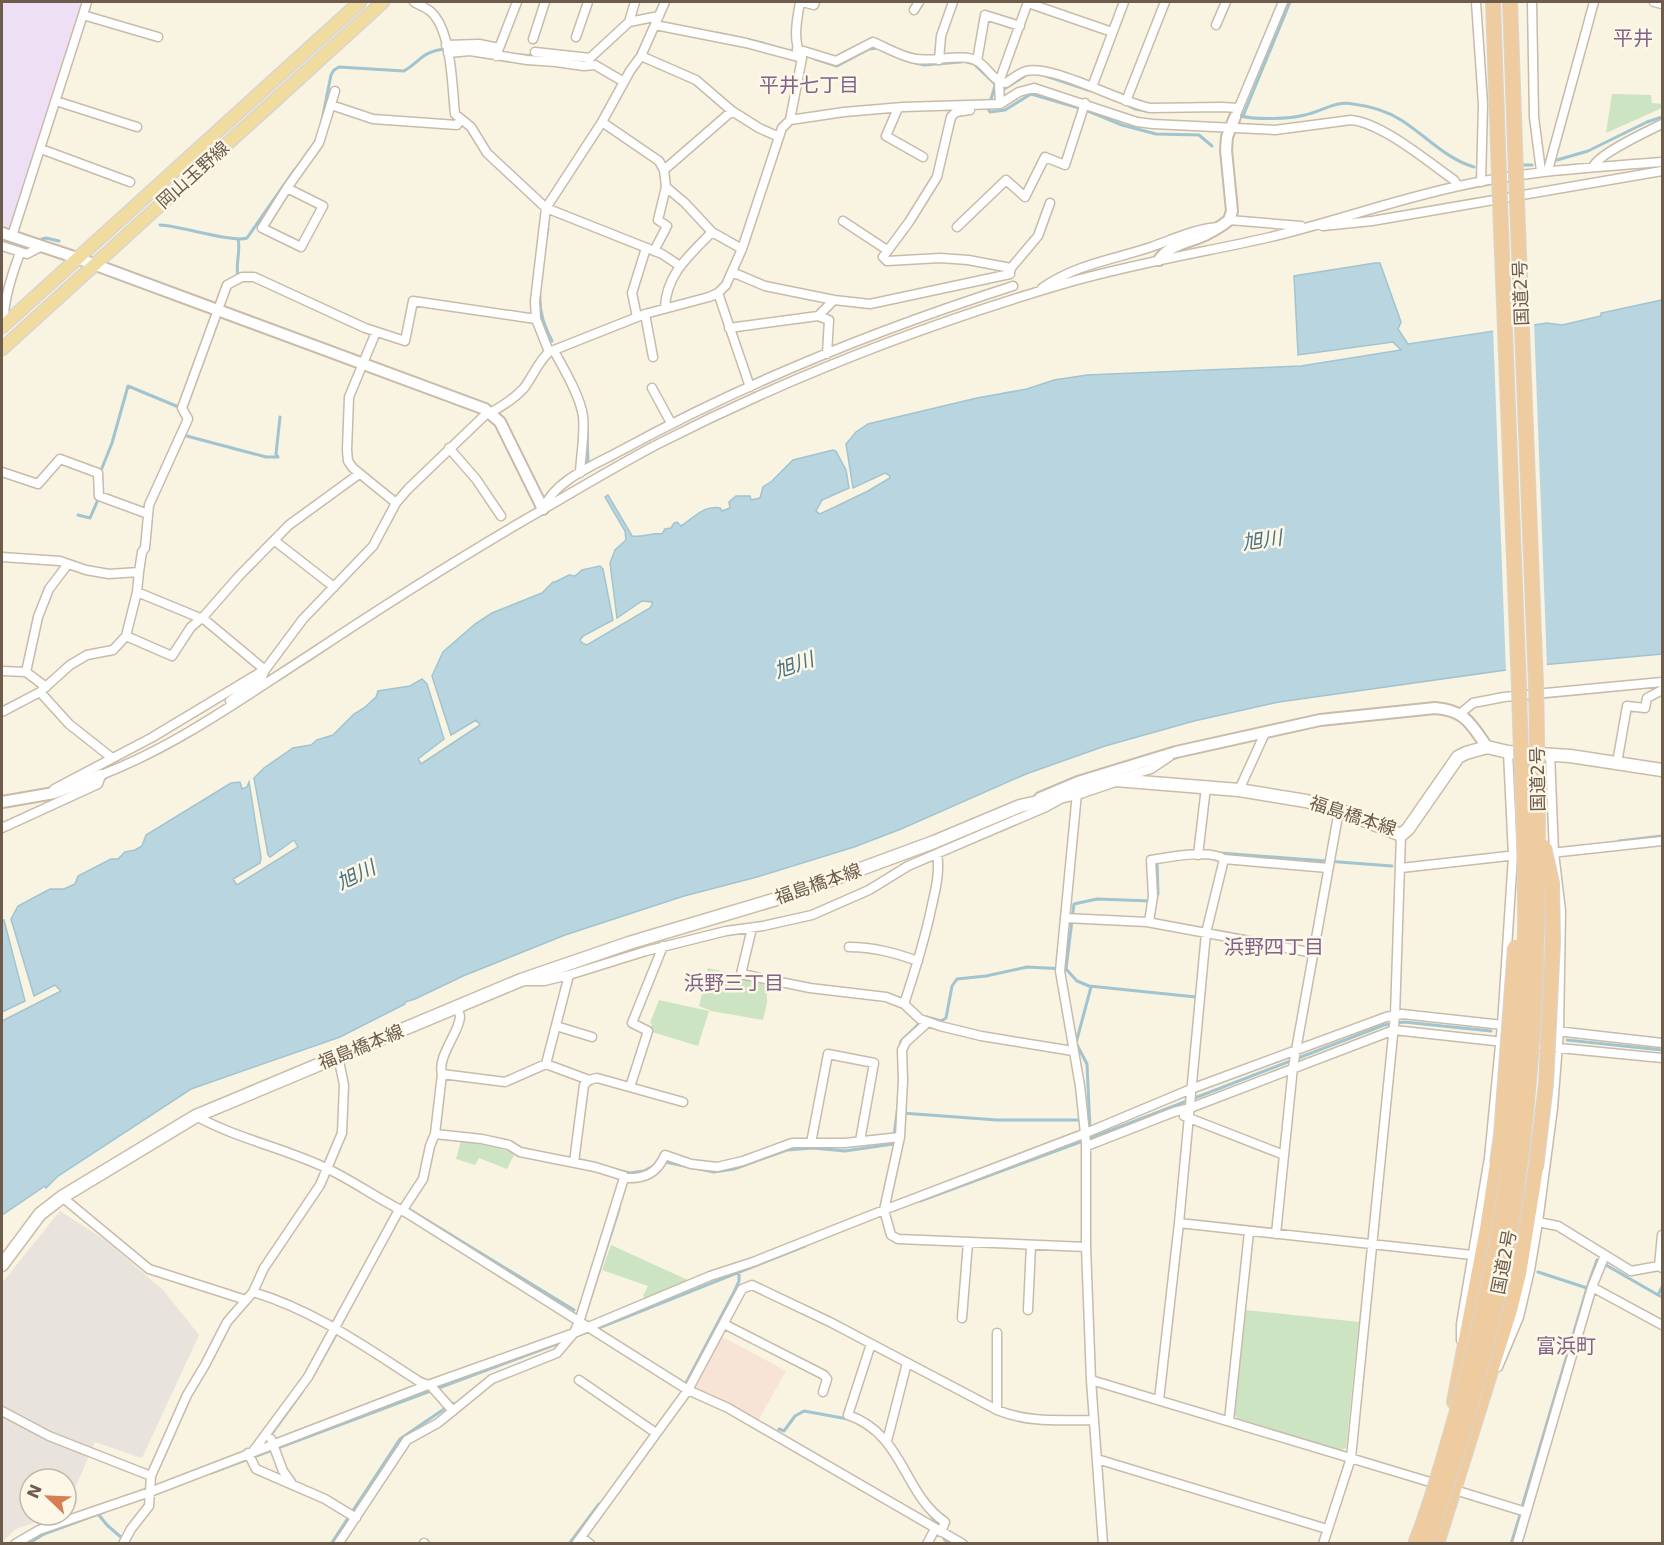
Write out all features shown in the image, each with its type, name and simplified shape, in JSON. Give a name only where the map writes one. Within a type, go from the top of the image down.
[{"type":"highway","name":"国道2号","points":[[1415,1544],[1437,1482],[1467,1376],[1497,1237],[1520,1054],[1525,932],[1518,857],[1493,2]]},
{"type":"highway","name":"国道2号","points":[[1426,1544],[1455,1461],[1480,1375],[1507,1250],[1527,1108],[1535,1010],[1539,825],[1536,685],[1510,2]]},
{"type":"highway","points":[[1437,1544],[1502,1341],[1519,1274],[1536,1168],[1546,1084],[1553,942],[1551,883],[1539,825]]},
{"type":"highway","points":[[1408,1544],[1451,1412],[1502,1135],[1515,960],[1518,857]]},
{"type":"highway","points":[[1426,1544],[1447,1487],[1464,1456]]},
{"type":"highway","points":[[1444,1544],[1445,1523]]},
{"type":"main road","name":"岡山玉野線","points":[[2,326],[360,2]]},
{"type":"main road","name":"岡山玉野線","points":[[2,349],[383,2]]},
{"type":"main road","points":[[1487,747],[1508,752],[1550,754],[1662,770]]},
{"type":"main road","name":"福島橋本線","points":[[2,1265],[40,1214],[62,1197],[196,1116],[521,981],[628,943],[790,895],[934,842],[1020,806],[1071,795],[1115,780],[1239,790],[1306,801],[1339,810],[1401,835],[1408,829],[1458,757],[1487,747]]},
{"type":"street","points":[[87,2],[41,149],[7,234],[217,309],[491,412],[500,422],[543,509]]},
{"type":"street","points":[[414,2],[432,12],[441,28],[447,49],[455,114],[471,126],[487,153],[546,208],[650,249],[680,266]]},
{"type":"street","points":[[498,52],[517,2]]},
{"type":"street","points":[[533,39],[545,2]]},
{"type":"street","points":[[576,38],[588,2]]},
{"type":"street","points":[[629,22],[635,2]]},
{"type":"street","points":[[580,473],[584,429],[582,414],[567,376],[551,351],[536,319],[538,260],[546,208],[602,122],[641,56],[665,2]]},
{"type":"street","points":[[212,719],[222,707],[262,677],[303,618],[373,546],[396,503],[449,448],[484,416],[522,390],[542,359],[551,351],[641,315],[718,293],[726,285],[742,249],[782,128],[790,120],[802,58],[797,49],[796,21],[801,2],[814,5],[815,2]]},
{"type":"street","points":[[914,10],[919,2]]},
{"type":"street","points":[[939,60],[941,36],[953,2]]},
{"type":"street","points":[[1000,104],[999,82],[1028,2],[1112,32]]},
{"type":"street","points":[[1092,87],[1124,2]]},
{"type":"street","points":[[1126,101],[1165,2]]},
{"type":"street","points":[[1216,25],[1226,2]]},
{"type":"street","points":[[1160,260],[1173,247],[1205,235],[1225,223],[1232,211],[1226,150],[1235,116],[1283,2]]},
{"type":"street","points":[[1476,2],[1483,104],[1481,182]]},
{"type":"street","points":[[1532,2],[1534,117],[1544,171]]},
{"type":"street","points":[[1544,171],[1594,2]]},
{"type":"street","points":[[1654,2],[1662,4]]},
{"type":"street","points":[[83,15],[158,37]]},
{"type":"street","points":[[977,61],[985,15],[1020,26]]},
{"type":"street","points":[[447,49],[553,58],[590,58],[629,22],[658,16]]},
{"type":"street","points":[[655,26],[746,43],[802,58]]},
{"type":"street","points":[[797,49],[837,62],[873,42],[914,59],[964,58],[977,61],[999,82],[1006,83],[1024,71],[1046,72],[1150,108],[1222,106],[1235,116],[1275,130],[1351,120],[1362,121],[1404,145],[1454,180],[1458,186]]},
{"type":"street","points":[[535,52],[584,66],[596,65],[624,82]]},
{"type":"street","points":[[641,56],[696,80],[732,111],[759,128],[779,137]]},
{"type":"street","points":[[790,120],[844,112],[1000,104],[1019,92],[1034,88],[1145,123],[1170,126],[1235,116]]},
{"type":"street","points":[[287,188],[323,206],[300,247],[262,228],[287,188],[319,143],[335,91]]},
{"type":"street","points":[[56,101],[137,127]]},
{"type":"street","points":[[957,227],[1005,180],[1025,197],[1045,157],[1065,165],[1085,103]]},
{"type":"street","points":[[331,105],[374,119],[457,125],[461,119]]},
{"type":"street","points":[[980,105],[977,108],[956,112],[951,117],[938,177],[883,257],[887,261],[940,258],[968,260],[1010,271]]},
{"type":"street","points":[[898,108],[886,136],[923,157]]},
{"type":"street","points":[[664,170],[732,111]]},
{"type":"street","points":[[602,122],[659,161],[664,170],[666,187],[658,220],[667,226],[650,249],[632,293],[641,315],[652,357]]},
{"type":"street","points":[[1593,167],[1596,160],[1606,153],[1662,124]]},
{"type":"street","points":[[41,149],[130,182]]},
{"type":"street","points":[[2,802],[54,793],[132,764],[212,719],[377,610],[543,509],[657,445],[834,364],[927,328],[1034,293],[1160,260],[1312,226],[1458,186],[1544,171],[1662,162]]},
{"type":"street","points":[[1034,293],[1057,277],[1088,264],[1149,248],[1201,228],[1225,223],[1335,226],[1662,171]]},
{"type":"street","points":[[666,187],[686,203],[712,232],[742,249]]},
{"type":"street","points":[[732,272],[765,286],[834,300],[870,304],[1010,271],[1038,236],[1050,203]]},
{"type":"street","points":[[843,221],[887,250]]},
{"type":"street","points":[[665,308],[668,285],[680,266],[712,232]]},
{"type":"street","points":[[2,246],[20,253],[29,253],[42,246]]},
{"type":"street","points":[[2,326],[3,305],[20,253]]},
{"type":"street","points":[[1010,271],[1013,286]]},
{"type":"street","points":[[2,712],[43,689],[70,665],[87,656],[113,650],[126,636],[137,592],[142,552],[146,548],[149,505],[188,419],[182,409],[227,285],[242,278],[254,277],[364,328],[405,341],[412,301],[536,319]]},
{"type":"street","points":[[990,306],[1013,286]]},
{"type":"street","points":[[543,509],[553,491],[580,473],[671,423],[875,334],[1013,286]]},
{"type":"street","points":[[718,293],[748,388]]},
{"type":"street","points":[[818,316],[834,300]]},
{"type":"street","points":[[729,328],[818,316],[829,320],[827,354]]},
{"type":"street","points":[[376,332],[349,397],[348,461],[359,474],[396,503]]},
{"type":"street","points":[[652,388],[671,423]]},
{"type":"street","points":[[729,411],[728,406],[748,388]]},
{"type":"street","points":[[449,448],[476,479],[501,516]]},
{"type":"street","points":[[2,472],[38,484],[60,459],[99,473],[99,496],[148,514]]},
{"type":"street","points":[[126,636],[172,656],[191,627],[289,525],[359,474]]},
{"type":"street","points":[[275,541],[334,587]]},
{"type":"street","points":[[2,557],[60,561],[109,574],[139,572]]},
{"type":"street","points":[[26,672],[38,617],[49,589],[68,564]]},
{"type":"street","points":[[137,592],[205,620],[265,670]]},
{"type":"street","points":[[41,795],[151,738],[265,670]]},
{"type":"street","points":[[2,671],[26,672],[43,689],[69,724],[112,758]]},
{"type":"street","points":[[1461,713],[1473,703],[1504,697],[1662,682]]},
{"type":"street","points":[[1617,763],[1627,705],[1645,708],[1647,698],[1662,690]]},
{"type":"street","points":[[1020,806],[1078,782],[1176,752],[1320,720],[1435,708],[1452,710],[1461,713],[1470,722],[1487,747]]},
{"type":"street","points":[[1239,790],[1265,733]]},
{"type":"street","points":[[1115,780],[1151,769],[1176,752]]},
{"type":"street","points":[[1461,1367],[1461,1324],[1489,1158],[1518,857],[1508,752]]},
{"type":"street","points":[[1482,1402],[1519,1317],[1538,1222],[1553,1108],[1559,1031],[1561,911],[1554,853],[1550,754]]},
{"type":"street","points":[[2,828],[98,784],[102,776]]},
{"type":"street","points":[[1198,853],[1206,787]]},
{"type":"street","points":[[521,981],[544,981],[663,946],[726,931],[752,928],[812,915],[869,890],[908,866],[1071,795],[1069,919],[1060,969],[1088,1137],[1086,1247],[1090,1380],[1103,1544]]},
{"type":"street","points":[[1276,1234],[1294,1066],[1339,810]]},
{"type":"street","points":[[1323,1544],[1351,1458],[1395,1023],[1401,835]]},
{"type":"street","points":[[1401,868],[1662,841]]},
{"type":"street","points":[[1149,922],[1153,901],[1151,860],[1198,853],[1218,855],[1224,859],[1329,864]]},
{"type":"street","points":[[904,1004],[918,961],[935,892],[939,865],[937,854]]},
{"type":"street","points":[[1159,1400],[1179,1223],[1206,933],[1224,859]]},
{"type":"street","points":[[1069,919],[1149,922],[1314,952]]},
{"type":"street","points":[[752,928],[741,974],[810,988],[886,997],[904,1004],[925,1021],[981,1036],[1073,1051]]},
{"type":"street","points":[[630,1087],[648,1030],[632,1023],[663,946]]},
{"type":"street","points":[[849,947],[888,951],[918,961]]},
{"type":"street","points":[[546,1064],[569,975]]},
{"type":"street","points":[[250,1455],[308,1377],[337,1330],[400,1210],[423,1179],[435,1134],[443,1060],[460,1017],[457,1008]]},
{"type":"street","points":[[925,1021],[906,1042],[902,1050],[904,1070],[901,1114],[884,1213],[891,1235],[898,1239],[1086,1247]]},
{"type":"street","points":[[1088,1137],[1174,1112],[1191,1099],[1296,1053],[1395,1023],[1502,1025],[1662,1043]]},
{"type":"street","points":[[15,1544],[39,1530],[149,1496],[250,1455],[573,1334],[710,1276],[1191,1099],[1294,1066],[1395,1023],[1500,1042],[1662,1058]]},
{"type":"street","points":[[556,1026],[591,1038]]},
{"type":"street","points":[[811,1143],[828,1054],[874,1062],[860,1141]]},
{"type":"street","points":[[125,1543],[131,1529],[149,1506],[151,1476],[187,1395],[206,1365],[227,1322],[253,1292],[264,1268],[320,1185],[342,1133],[344,1084],[338,1056]]},
{"type":"street","points":[[442,1074],[505,1082],[546,1064],[589,1080]]},
{"type":"street","points":[[574,1160],[584,1085],[589,1080],[597,1078],[683,1102]]},
{"type":"street","points":[[1174,1112],[1284,1155]]},
{"type":"street","points":[[196,1116],[327,1168],[580,1319],[688,1390],[728,1408],[963,1544]]},
{"type":"street","points":[[435,1134],[482,1139],[514,1149],[574,1160],[626,1178],[646,1176],[654,1172],[665,1155],[692,1164],[717,1167],[742,1161],[792,1143],[896,1138]]},
{"type":"street","points":[[338,1544],[352,1516],[407,1440],[438,1423],[450,1408],[492,1378],[550,1357],[566,1345],[580,1319],[626,1178]]},
{"type":"street","points":[[62,1197],[149,1269],[246,1300]]},
{"type":"street","points":[[1538,1222],[1558,1227],[1631,1271],[1661,1267],[1662,1234]]},
{"type":"street","points":[[1179,1223],[1472,1255]]},
{"type":"street","points":[[1229,1421],[1248,1232]]},
{"type":"street","points":[[963,1318],[968,1242]]},
{"type":"street","points":[[1028,1310],[1032,1245]]},
{"type":"street","points":[[1517,1544],[1592,1287],[1605,1255]]},
{"type":"street","points":[[590,1544],[578,1540],[688,1390],[742,1289],[752,1285],[1016,1418],[1093,1420]]},
{"type":"street","points":[[1592,1287],[1662,1325]]},
{"type":"street","points":[[253,1292],[280,1300],[337,1330],[431,1388],[450,1408]]},
{"type":"street","points":[[724,1324],[824,1375],[827,1379],[823,1392]]},
{"type":"street","points":[[997,1333],[997,1410]]},
{"type":"street","points":[[871,1344],[848,1416],[870,1426],[887,1441],[932,1513],[945,1522],[942,1530],[927,1544]]},
{"type":"street","points":[[887,1441],[908,1363]]},
{"type":"street","points":[[579,1380],[656,1433]]},
{"type":"street","points":[[1090,1380],[1430,1482]]},
{"type":"street","points":[[2,1411],[49,1436],[151,1476]]},
{"type":"street","points":[[268,1432],[283,1471],[293,1484]]},
{"type":"street","points":[[250,1455],[256,1469],[325,1498],[352,1516]]},
{"type":"street","points":[[1097,1459],[1327,1529]]},
{"type":"street","points":[[1455,1490],[1526,1512]]},
{"type":"shaded area","points":[[2,2],[85,2],[12,229],[2,225]]},
{"type":"shaded area","points":[[60,1211],[105,1240],[163,1290],[199,1335],[142,1458],[95,1442],[78,1481],[78,1467],[18,1467],[18,1527],[22,1527],[16,1529],[2,1542],[2,1283]]},
{"type":"shaded area","points":[[721,1336],[786,1371],[758,1421],[695,1388]]},
{"type":"green space","points":[[1612,94],[1651,95],[1652,103],[1662,104],[1662,108],[1606,133]]},
{"type":"green space","points":[[708,968],[767,982],[767,1003],[763,1020],[711,1011],[699,1006]]},
{"type":"green space","points":[[659,1000],[709,1011],[698,1046],[649,1031]]},
{"type":"green space","points":[[461,1141],[482,1143],[515,1153],[507,1169],[479,1158],[475,1165],[456,1159]]},
{"type":"green space","points":[[611,1245],[690,1281],[646,1299],[643,1296],[648,1286],[602,1270]]},
{"type":"green space","points":[[1246,1310],[1359,1322],[1346,1448],[1341,1450],[1238,1420],[1234,1413]]},
{"type":"water","name":"旭川","points":[[1380,263],[1401,322],[1398,329],[1408,344],[1547,323],[1562,325],[1601,316],[1601,313],[1662,300],[1662,654],[1541,665],[1279,702],[1194,721],[1105,746],[1026,774],[854,847],[757,877],[684,896],[565,935],[405,1002],[340,1037],[191,1089],[58,1176],[46,1188],[45,1186],[2,1215],[2,1021],[61,991],[55,985],[34,996],[11,919],[18,906],[50,889],[64,889],[75,884],[78,876],[142,846],[146,835],[231,783],[240,782],[242,789],[247,787],[249,782],[261,857],[260,863],[233,879],[237,885],[298,847],[294,840],[270,857],[268,855],[254,778],[264,768],[293,748],[311,745],[317,740],[333,735],[354,714],[376,697],[378,691],[410,686],[422,679],[427,684],[444,739],[418,759],[421,764],[480,725],[476,720],[451,735],[432,676],[443,652],[475,624],[492,613],[542,593],[553,582],[569,575],[575,576],[582,570],[600,566],[603,569],[613,620],[583,636],[580,640],[582,643],[587,645],[650,608],[652,602],[642,601],[617,618],[610,563],[615,550],[626,540],[625,531],[605,497],[608,495],[632,536],[662,534],[674,523],[677,522],[681,526],[709,508],[720,508],[722,511],[730,508],[729,502],[736,496],[750,496],[751,500],[760,498],[763,487],[793,460],[833,450],[836,451],[846,470],[849,488],[822,500],[816,511],[820,514],[890,478],[885,473],[853,488],[846,444],[856,432],[868,424],[977,398],[1027,389],[1054,380],[1087,375],[1301,366],[1401,350],[1393,342],[1298,355],[1294,276]]},
{"type":"water","points":[[2,920],[4,920],[25,1001],[2,1012]]},
{"type":"pier","points":[[1534,322],[1547,667],[1506,673],[1493,327]]},
{"type":"waterway","points":[[1243,116],[1290,2]]},
{"type":"waterway","points":[[717,33],[763,43]]},
{"type":"waterway","points":[[591,62],[613,42]]},
{"type":"waterway","points":[[815,59],[837,66],[869,49],[878,48]]},
{"type":"waterway","points":[[322,120],[331,75],[339,67],[404,71],[426,54],[445,49]]},
{"type":"waterway","points":[[520,55],[537,56]]},
{"type":"waterway","points":[[908,61],[924,65],[961,62]]},
{"type":"waterway","points":[[967,62],[974,64],[996,85]]},
{"type":"waterway","points":[[1004,89],[1028,74]]},
{"type":"waterway","points":[[1046,76],[1088,90]]},
{"type":"waterway","points":[[991,99],[995,86]]},
{"type":"waterway","points":[[988,109],[990,112],[1005,110],[1031,94],[1079,108]]},
{"type":"waterway","points":[[1228,111],[1239,116],[1273,118],[1311,114],[1347,103],[1365,106],[1396,117],[1445,153],[1474,167]]},
{"type":"waterway","points":[[1125,104],[1147,111]]},
{"type":"waterway","points":[[1088,111],[1122,125],[1156,134],[1199,135],[1212,146]]},
{"type":"waterway","points":[[1557,160],[1588,151],[1662,117]]},
{"type":"waterway","points":[[1520,165],[1532,165]]},
{"type":"waterway","points":[[160,225],[230,238],[247,238],[295,169]]},
{"type":"waterway","points":[[546,239],[548,229]]},
{"type":"waterway","points":[[42,239],[59,241]]},
{"type":"waterway","points":[[238,239],[238,277]]},
{"type":"waterway","points":[[2,241],[17,246]]},
{"type":"waterway","points":[[540,296],[543,320],[552,341]]},
{"type":"waterway","points":[[102,468],[112,443],[128,386],[181,408]]},
{"type":"waterway","points":[[184,433],[183,435],[266,457],[278,457],[276,454],[280,417]]},
{"type":"waterway","points":[[587,429],[588,465]]},
{"type":"waterway","points":[[78,515],[90,518],[97,502]]},
{"type":"waterway","points":[[1619,841],[1662,836]]},
{"type":"waterway","points":[[1220,853],[1392,866]]},
{"type":"waterway","points":[[1156,898],[1158,894],[1157,861]]},
{"type":"waterway","points":[[1151,901],[1097,899],[1074,904],[1066,969],[1077,981],[1089,986],[1196,997]]},
{"type":"waterway","points":[[927,1017],[941,1021],[946,1018],[952,986],[957,979],[986,976],[1027,967],[1066,969]]},
{"type":"waterway","points":[[1090,1130],[1087,1064],[1076,1043],[1091,987]]},
{"type":"waterway","points":[[899,1050],[901,1041],[922,1021]]},
{"type":"waterway","points":[[920,1201],[1384,1025],[1404,1022],[1491,1031]]},
{"type":"waterway","points":[[1567,1040],[1662,1050]]},
{"type":"waterway","points":[[665,1162],[714,1172],[734,1169],[787,1150],[813,1148],[845,1151],[893,1144],[898,1105]]},
{"type":"waterway","points":[[902,1113],[997,1120],[1090,1120]]},
{"type":"waterway","points":[[576,1159],[593,1163]]},
{"type":"waterway","points":[[629,1177],[630,1173],[644,1171],[659,1163]]},
{"type":"waterway","points":[[617,1170],[630,1173]]},
{"type":"waterway","points":[[407,1208],[574,1310]]},
{"type":"waterway","points":[[586,1312],[619,1209]]},
{"type":"waterway","points":[[596,1329],[805,1246]]},
{"type":"waterway","points":[[1538,1272],[1587,1288],[1597,1260],[1599,1261]]},
{"type":"waterway","points":[[1606,1265],[1658,1295]]},
{"type":"waterway","points":[[686,1383],[734,1292],[739,1281],[739,1272]]},
{"type":"waterway","points":[[1662,1287],[1658,1295],[1662,1297]]},
{"type":"waterway","points":[[1522,1507],[1587,1288]]},
{"type":"waterway","points":[[315,1372],[338,1331]]},
{"type":"waterway","points":[[574,1337],[590,1331]]},
{"type":"waterway","points":[[211,1473],[562,1342]]},
{"type":"waterway","points":[[273,1432],[302,1392]]},
{"type":"waterway","points":[[331,1544],[400,1439],[453,1403]]},
{"type":"waterway","points":[[779,1429],[784,1431],[795,1416],[804,1411],[848,1419]]},
{"type":"waterway","points":[[569,1544],[599,1504]]},
{"type":"waterway","points":[[923,1506],[943,1527]]},
{"type":"waterway","points":[[28,1544],[44,1534],[104,1512]]},
{"type":"waterway","points":[[98,1514],[122,1538]]},
{"type":"waterway","points":[[1511,1544],[1520,1515]]},
{"type":"waterway","points":[[945,1534],[944,1539],[950,1544]]},
{"type":"district","name":"平井","points":[[1633,38]]},
{"type":"district","name":"平井七丁目","points":[[809,85]]},
{"type":"district","name":"浜野四丁目","points":[[1274,947]]},
{"type":"district","name":"浜野三丁目","points":[[734,983]]},
{"type":"district","name":"富浜町","points":[[1566,1346]]}]
